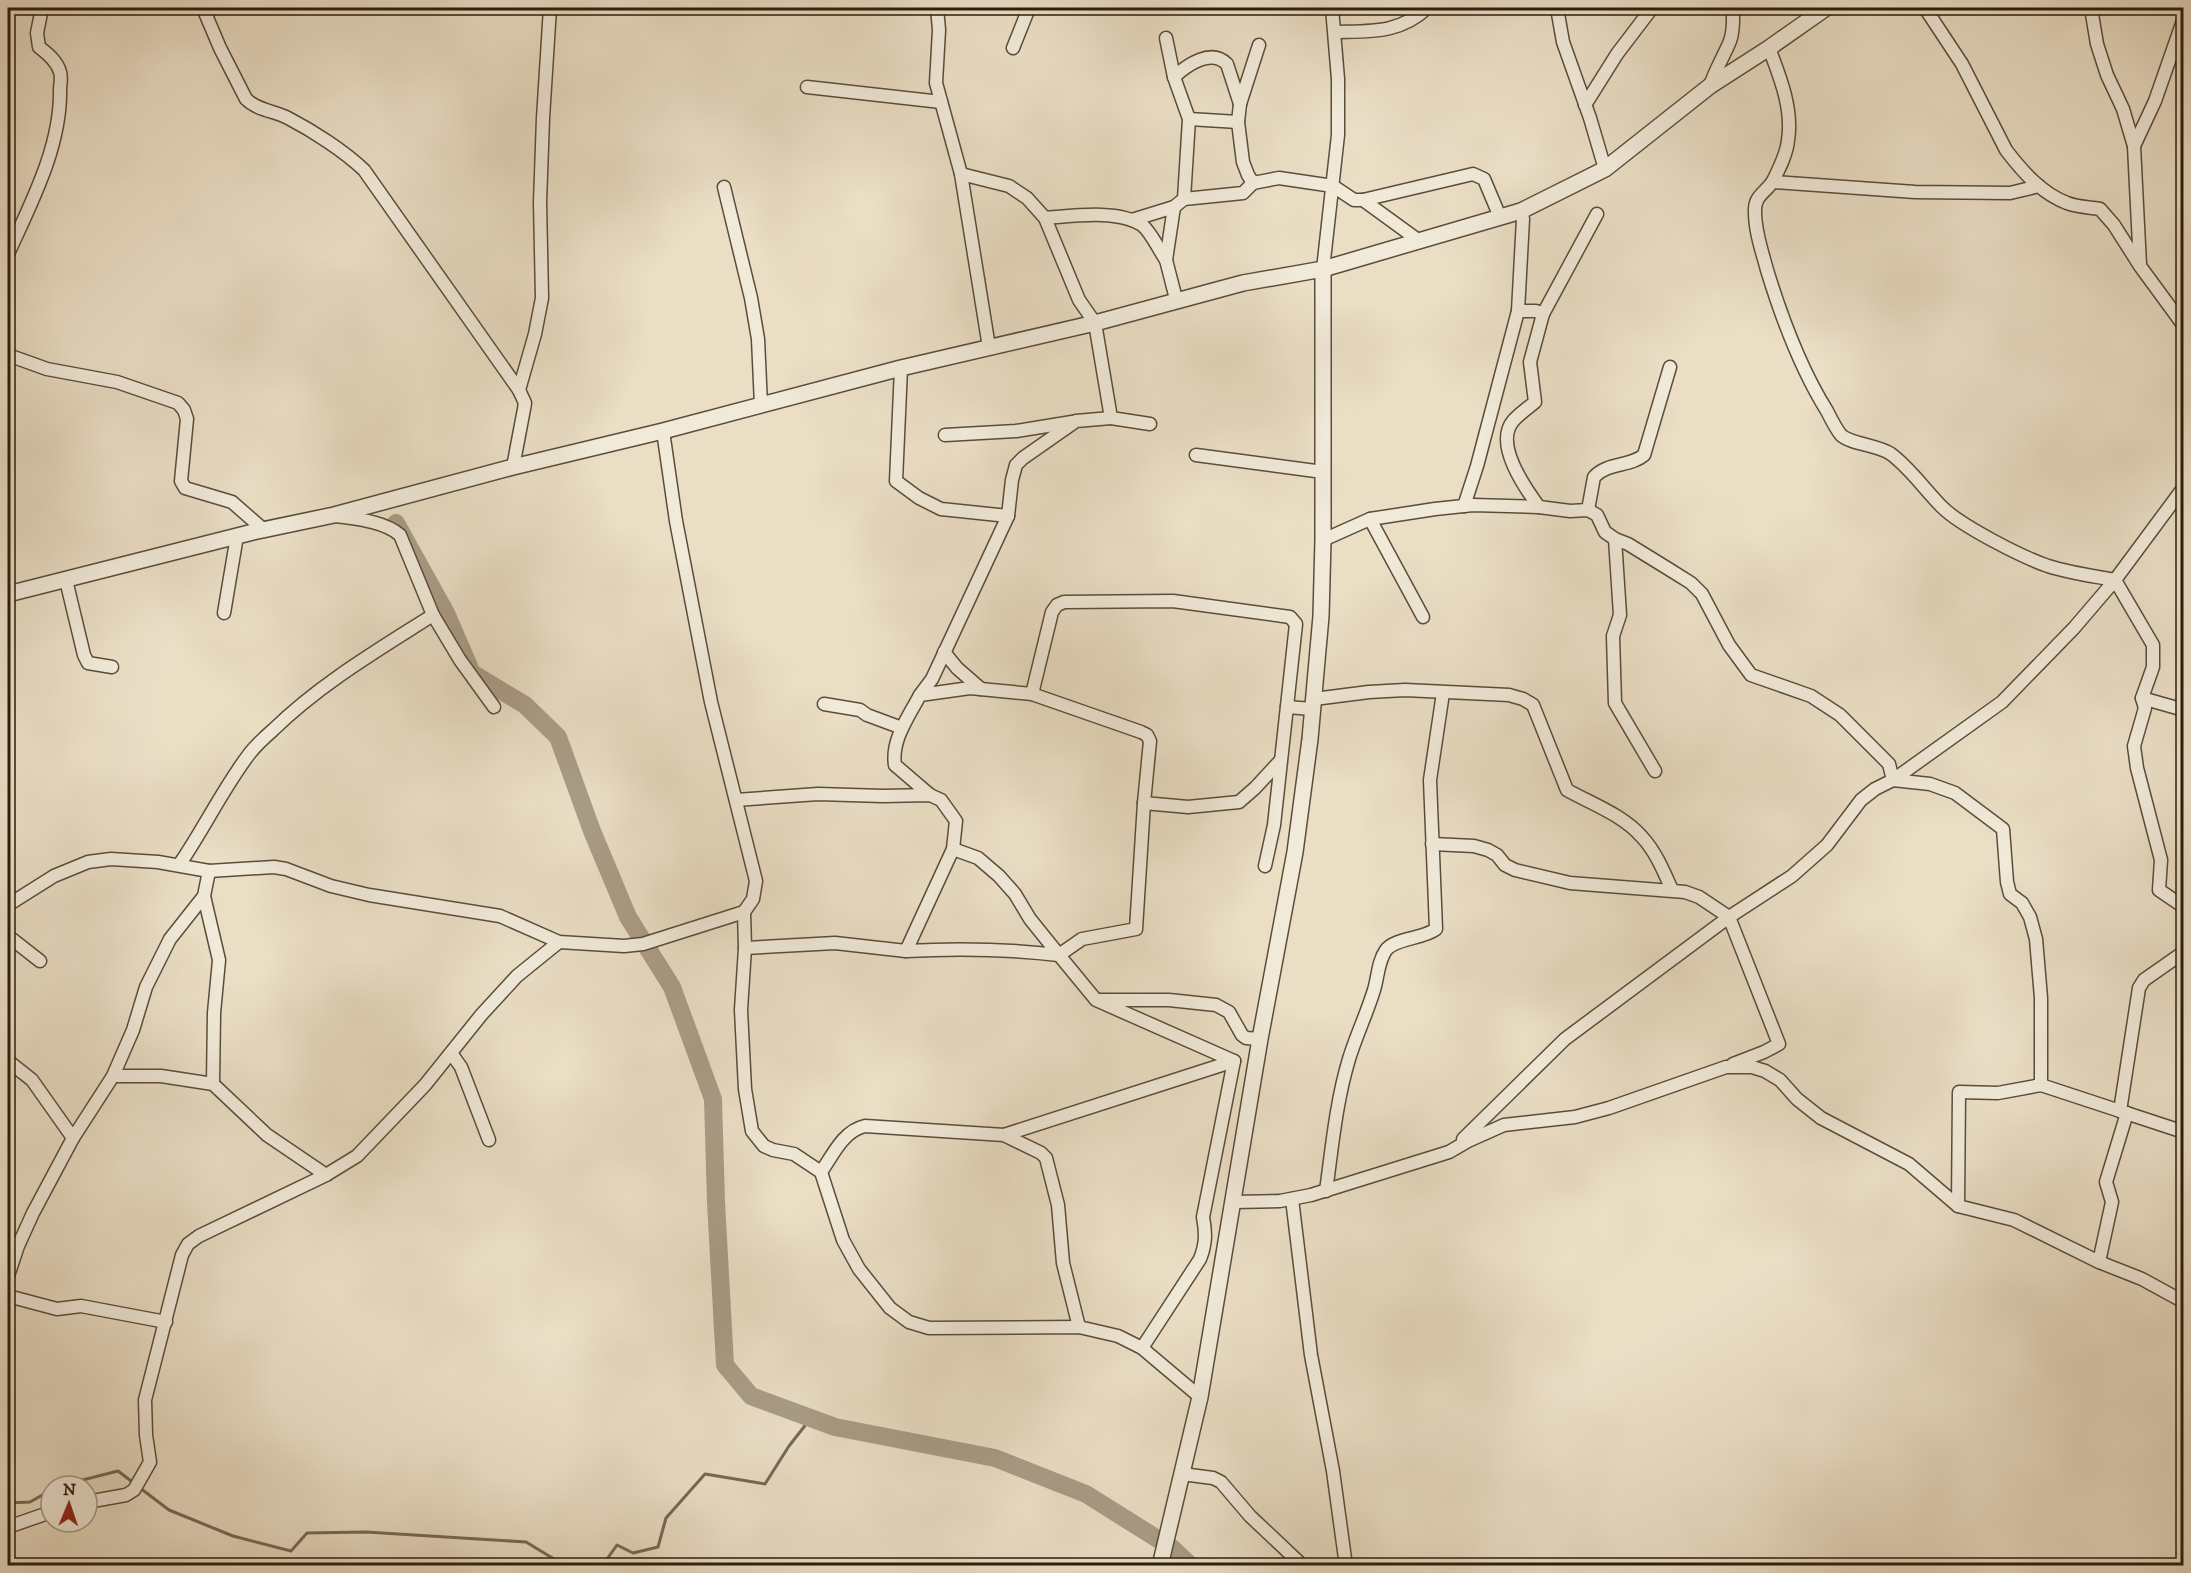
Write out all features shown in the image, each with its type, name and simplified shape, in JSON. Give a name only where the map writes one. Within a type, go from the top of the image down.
[{"type":"street","points":[[8,254],[30,205],[53,144],[58,118],[60,72],[51,57],[39,47],[37,33],[42,8]]},
{"type":"street","points":[[203,8],[246,99],[252,105],[291,120],[353,160],[364,170],[519,390],[525,403],[513,468]]},
{"type":"street","points":[[519,390],[535,334],[542,298],[540,202],[550,8]]},
{"type":"street","points":[[938,8],[936,83],[961,174],[989,347]]},
{"type":"street","points":[[1013,48],[1029,8]]},
{"type":"street","points":[[1162,1558],[1200,1397],[1260,1039],[1295,852],[1313,704],[1321,616],[1323,540],[1323,269],[1338,135],[1338,79],[1332,8]]},
{"type":"street","points":[[1335,32],[1378,31],[1403,25],[1427,8]]},
{"type":"street","points":[[1557,8],[1563,42],[1586,105],[1605,169]]},
{"type":"street","points":[[1586,105],[1617,54],[1652,8]]},
{"type":"street","points":[[1710,86],[1722,55],[1730,42],[1734,8]]},
{"type":"street","points":[[8,594],[237,536],[334,515],[901,368],[1095,323],[1176,299],[1243,283],[1323,269],[1521,211],[1605,169],[1710,86],[1769,48],[1824,8]]},
{"type":"street","points":[[1925,8],[1962,64],[2006,150],[2039,186],[2054,197],[2069,204],[2100,208],[2184,326]]},
{"type":"street","points":[[2091,8],[2097,44],[2107,75],[2123,109],[2134,146],[2140,266]]},
{"type":"street","points":[[2134,146],[2155,101],[2184,18]]},
{"type":"street","points":[[1166,38],[1174,77],[1189,119],[1184,198]]},
{"type":"street","points":[[1253,183],[1243,162],[1238,122],[1240,104],[1259,45]]},
{"type":"street","points":[[1769,48],[1782,82],[1788,116],[1789,139],[1773,182],[1759,195],[1754,209],[1757,235],[1778,306],[1802,365],[1841,434],[1847,439],[1867,443],[1890,453],[1914,474],[1942,507],[1964,523],[2048,566],[2115,580],[2153,645],[2152,667],[2142,698],[2145,708],[2134,746],[2137,768],[2161,860],[2159,890],[2184,907]]},
{"type":"street","points":[[1174,77],[1186,65],[1200,60],[1208,58],[1223,60],[1227,64],[1240,104]]},
{"type":"street","points":[[807,87],[941,102]]},
{"type":"street","points":[[1189,119],[1238,122]]},
{"type":"street","points":[[961,174],[1009,186],[1027,198],[1045,218],[1079,300],[1095,323],[1111,418]]},
{"type":"street","points":[[1132,220],[1174,207],[1184,198],[1243,194],[1253,183],[1279,178],[1332,186],[1354,200],[1364,200],[1473,174],[1484,179],[1500,217]]},
{"type":"street","points":[[1773,182],[1915,192],[2010,193],[2039,186]]},
{"type":"street","points":[[724,187],[751,298],[758,339],[761,405]]},
{"type":"street","points":[[1364,200],[1418,240]]},
{"type":"street","points":[[1166,260],[1174,207]]},
{"type":"street","points":[[1464,506],[1477,466],[1518,311],[1523,219],[1521,211]]},
{"type":"street","points":[[1045,218],[1100,214],[1132,220],[1143,226],[1166,260],[1176,299]]},
{"type":"street","points":[[1539,507],[1520,479],[1507,437],[1512,422],[1535,402],[1530,362],[1543,314],[1597,214]]},
{"type":"street","points":[[1518,311],[1536,311],[1543,314]]},
{"type":"street","points":[[8,355],[47,369],[117,382],[178,404],[184,410],[187,419],[181,482],[185,488],[232,501],[264,530]]},
{"type":"street","points":[[1588,510],[1594,477],[1608,467],[1639,458],[1644,454],[1670,366]]},
{"type":"street","points":[[901,368],[896,481],[919,498],[941,509],[1008,516]]},
{"type":"street","points":[[945,435],[1016,431],[1111,418],[1150,424]]},
{"type":"street","points":[[906,951],[953,849],[956,821],[941,800],[930,795],[895,765],[894,757],[902,728],[920,695],[932,679],[984,572],[1008,516],[1016,465],[1076,421]]},
{"type":"street","points":[[663,431],[676,521],[711,702],[756,881],[753,899],[744,912],[745,948],[741,1010],[742,1053],[752,1131],[764,1146],[794,1154],[821,1172],[843,1240],[859,1269],[890,1308],[909,1322],[929,1328],[1079,1327],[1118,1336],[1142,1348],[1200,1397]]},
{"type":"street","points":[[1196,455],[1323,472]]},
{"type":"street","points":[[1449,1152],[1564,1039],[1729,917],[1792,876],[1827,845],[1861,800],[1875,789],[1893,780],[2002,702],[2074,628],[2115,580],[2184,487]]},
{"type":"street","points":[[1323,540],[1370,519],[1399,513],[1464,506],[1588,510],[1597,515],[1605,532],[1691,583],[1702,594],[1730,645],[1751,675],[1811,696],[1840,715],[1889,764],[1893,780]]},
{"type":"street","points":[[334,515],[380,525],[400,535],[433,615],[460,660],[494,707]]},
{"type":"street","points":[[1370,519],[1423,617]]},
{"type":"street","points":[[224,613],[237,536]]},
{"type":"street","points":[[1615,539],[1620,615],[1612,636],[1615,703],[1655,771]]},
{"type":"street","points":[[66,580],[84,655],[88,663],[112,667]]},
{"type":"street","points":[[1032,694],[1052,612],[1057,604],[1064,602],[1173,601],[1290,617],[1296,624],[1274,825],[1265,866]]},
{"type":"street","points":[[178,865],[199,835],[225,788],[251,751],[288,715],[345,671],[433,615]]},
{"type":"street","points":[[944,652],[957,668],[981,689]]},
{"type":"street","points":[[745,948],[835,943],[906,951],[962,948],[1059,954],[1082,939],[1136,929],[1150,741],[1147,735],[1032,694],[970,688],[920,695]]},
{"type":"street","points":[[1287,707],[1369,692],[1405,690],[1509,695],[1523,699],[1533,705],[1567,790],[1630,825],[1644,838],[1672,890]]},
{"type":"street","points":[[1326,1191],[1337,1115],[1348,1061],[1374,990],[1381,960],[1387,949],[1395,943],[1429,934],[1436,929],[1430,780],[1443,693]]},
{"type":"street","points":[[2142,698],[2184,710]]},
{"type":"street","points":[[824,704],[860,710],[867,715],[902,728]]},
{"type":"street","points":[[1144,803],[1188,807],[1239,802],[1280,761]]},
{"type":"street","points":[[1893,780],[1930,784],[1955,793],[2003,829],[2010,894],[2022,903],[2030,917],[2036,939],[2041,998],[2041,1085]]},
{"type":"street","points":[[736,800],[818,794],[930,795]]},
{"type":"street","points":[[1233,1202],[1292,1199],[1326,1191],[1449,1152],[1504,1125],[1592,1113],[1756,1055],[1779,1044],[1729,917],[1699,897],[1672,890],[1570,883],[1515,870],[1505,865],[1497,855],[1474,846],[1432,844]]},
{"type":"street","points":[[953,849],[978,858],[999,876],[1014,894],[1030,920],[1096,1000],[1234,1061]]},
{"type":"street","points":[[8,905],[54,876],[88,862],[111,859],[178,865],[208,871],[286,868],[332,886],[369,895],[500,916],[560,942],[624,946],[642,944],[744,912]]},
{"type":"street","points":[[208,871],[204,896],[219,960],[214,1013],[213,1084]]},
{"type":"street","points":[[8,1276],[33,1213],[73,1138],[112,1076],[133,1030],[146,987],[170,939],[204,896]]},
{"type":"street","points":[[8,936],[40,961]]},
{"type":"street","points":[[99,1500],[134,1490],[150,1462],[146,1435],[145,1400],[148,1380],[166,1322],[182,1255],[188,1244],[199,1236],[326,1175],[357,1156],[425,1085],[517,976],[560,942]]},
{"type":"street","points":[[2098,1262],[2112,1202],[2106,1182],[2123,1112],[2139,988],[2144,981],[2184,952]]},
{"type":"street","points":[[1096,1000],[1169,1000],[1216,1005],[1229,1012],[1242,1035],[1246,1038],[1260,1039]]},
{"type":"street","points":[[451,1053],[461,1066],[489,1140]]},
{"type":"street","points":[[8,1061],[32,1080],[73,1138]]},
{"type":"street","points":[[821,1172],[847,1134],[855,1128],[865,1126],[1004,1135],[1234,1061]]},
{"type":"street","points":[[1142,1348],[1200,1259],[1205,1246],[1206,1232],[1203,1217],[1234,1061]]},
{"type":"street","points":[[1726,1066],[1752,1067],[1765,1071],[1780,1080],[1797,1099],[1821,1118],[1909,1164],[1958,1206],[2014,1220],[2098,1262],[2142,1279],[2183,1301]]},
{"type":"street","points":[[112,1076],[181,1078],[213,1084],[267,1134],[326,1175]]},
{"type":"street","points":[[1958,1206],[1959,1092],[1998,1093],[2041,1085],[2184,1132]]},
{"type":"street","points":[[1004,1135],[1041,1153],[1046,1158],[1058,1205],[1063,1263],[1079,1327]]},
{"type":"street","points":[[1292,1199],[1312,1362],[1333,1471],[1346,1566]]},
{"type":"street","points":[[8,1296],[57,1310],[81,1306],[166,1322]]},
{"type":"street","points":[[1182,1474],[1213,1478],[1221,1482],[1250,1516],[1303,1566]]},
{"type":"street","points":[[8,1527],[39,1516]]},
{"type":"waterway","points":[[396,523],[446,613],[472,673],[525,705],[558,737],[592,831],[628,917],[672,987],[713,1099],[725,1365],[751,1396],[835,1427],[995,1458],[1086,1494],[1172,1548],[1191,1566]]},
{"type":"waterway","points":[[602,1566],[617,1545],[633,1553],[658,1547],[666,1518],[705,1474],[765,1484],[789,1446],[811,1418]]},
{"type":"waterway","points":[[99,1476],[118,1471],[135,1484]]},
{"type":"waterway","points":[[140,1488],[169,1510],[233,1536],[291,1551],[307,1533],[366,1532],[526,1542],[559,1562],[561,1566]]},
{"type":"waterway","points":[[8,1503],[30,1502],[39,1497]]}]
